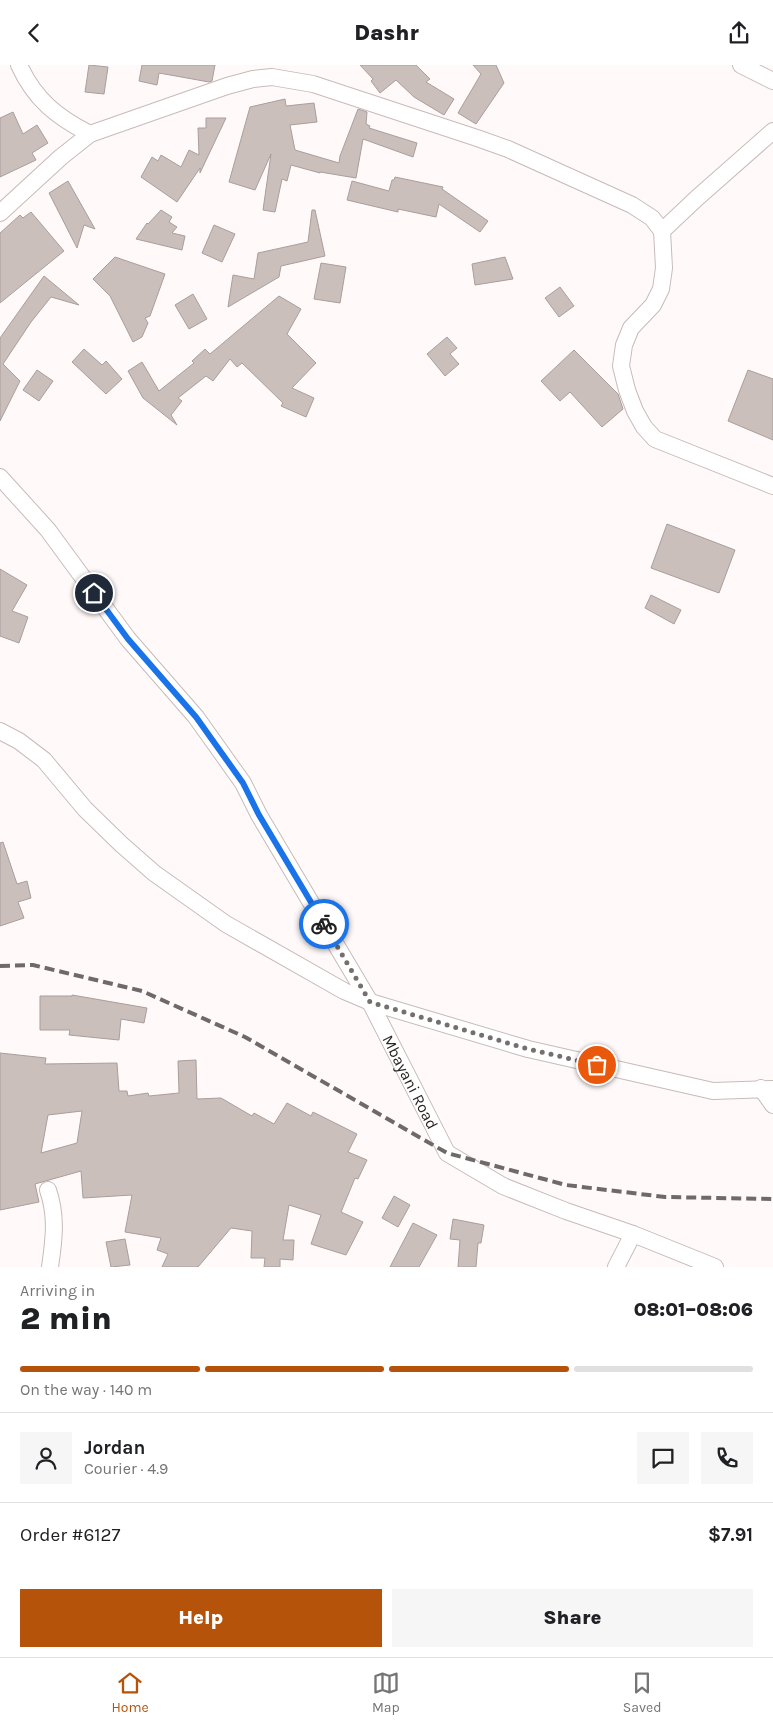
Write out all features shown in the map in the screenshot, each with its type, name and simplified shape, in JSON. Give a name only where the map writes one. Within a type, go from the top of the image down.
[{"type":"street","points":[[19,65],[39,98],[53,112],[90,134]]},
{"type":"street","points":[[741,65],[773,81]]},
{"type":"street","points":[[0,213],[61,157],[90,134],[227,86],[253,79],[272,77],[295,80],[345,94],[508,149],[632,205],[652,218],[662,231],[664,268],[661,289],[654,305],[631,328],[624,345],[621,366],[635,411],[644,427],[655,439],[773,485]]},
{"type":"street","points":[[662,231],[773,131]]},
{"type":"street","name":"Mbayani Road","points":[[0,477],[48,530],[128,639],[196,717],[243,783],[259,815],[370,1002],[446,1153],[503,1186],[566,1211],[633,1234],[715,1267]]},
{"type":"street","points":[[0,731],[19,741],[44,760],[85,809],[154,873],[226,924],[326,982],[370,1002],[528,1049],[713,1091],[767,1089],[773,1105]]},
{"type":"street","points":[[48,1190],[54,1220],[50,1267]]},
{"type":"street","points":[[616,1267],[633,1234]]},
{"type":"building","points":[[89,65],[108,67],[104,94],[85,92]]},
{"type":"building","points":[[142,65],[215,65],[212,81],[159,73],[157,85],[139,81]]},
{"type":"building","points":[[360,65],[416,65],[430,79],[426,82],[454,99],[444,115],[414,97],[396,80],[380,93],[371,81],[373,79]]},
{"type":"building","points":[[473,65],[496,65],[504,83],[476,124],[458,113],[481,74]]},
{"type":"building","points":[[285,99],[286,106],[314,103],[317,122],[290,125],[295,150],[339,163],[358,109],[367,112],[366,124],[370,126],[369,128],[417,143],[413,157],[363,139],[356,178],[320,173],[291,165],[287,181],[282,179],[275,212],[263,210],[271,154],[255,190],[229,182],[250,107]]},
{"type":"building","points":[[13,112],[23,134],[37,125],[48,143],[32,153],[36,160],[0,177],[0,118]]},
{"type":"building","points":[[206,118],[226,118],[200,173],[200,168],[177,202],[141,177],[152,157],[158,161],[161,155],[181,167],[189,150],[199,155],[198,128],[206,128]]},
{"type":"building","points":[[395,177],[443,187],[442,189],[488,221],[480,232],[439,204],[436,217],[398,209],[398,212],[347,200],[352,181],[389,191],[392,180]]},
{"type":"building","points":[[68,181],[95,229],[84,225],[77,248],[49,193]]},
{"type":"building","points":[[161,210],[172,217],[169,222],[177,227],[172,233],[185,236],[182,250],[136,239],[147,223]]},
{"type":"building","points":[[312,210],[315,210],[325,256],[281,266],[279,277],[228,307],[233,275],[254,279],[258,253],[308,242]]},
{"type":"building","points":[[31,212],[64,251],[0,303],[0,233],[20,215],[23,218]]},
{"type":"building","points":[[214,225],[235,234],[222,262],[202,253]]},
{"type":"building","points":[[115,257],[165,274],[150,316],[145,318],[148,323],[142,337],[133,342],[110,296],[93,279]]},
{"type":"building","points":[[505,257],[513,279],[475,285],[472,264]]},
{"type":"building","points":[[321,263],[346,267],[340,303],[314,299]]},
{"type":"building","points":[[44,276],[79,305],[51,297],[31,322],[3,364],[20,381],[0,421],[0,338]]},
{"type":"building","points":[[560,287],[574,306],[559,317],[545,298]]},
{"type":"building","points":[[193,294],[207,319],[189,329],[175,305]]},
{"type":"building","points":[[279,296],[301,309],[287,334],[316,363],[292,388],[314,398],[306,417],[281,406],[283,403],[242,363],[237,367],[230,359],[213,381],[206,376],[178,398],[182,401],[171,415],[177,425],[143,398],[128,371],[142,362],[159,391],[194,363],[192,361],[205,349],[210,354]]},
{"type":"building","points":[[447,337],[457,348],[450,354],[459,364],[445,376],[427,354]]},
{"type":"building","points":[[84,349],[102,365],[106,361],[122,379],[106,394],[72,362]]},
{"type":"building","points":[[574,350],[618,394],[623,409],[602,427],[570,392],[560,401],[541,381]]},
{"type":"building","points":[[37,370],[53,381],[39,401],[23,390]]},
{"type":"building","points":[[748,370],[773,379],[773,440],[728,421]]},
{"type":"building","points":[[667,524],[735,550],[719,593],[651,568]]},
{"type":"building","points":[[0,569],[27,585],[12,611],[28,617],[19,643],[0,636]]},
{"type":"building","points":[[651,595],[681,610],[674,624],[645,608]]},
{"type":"building","points":[[3,842],[17,884],[27,881],[31,898],[18,902],[24,918],[0,926],[0,843]]},
{"type":"building","points":[[72,995],[147,1008],[144,1023],[121,1019],[119,1040],[69,1035],[70,1030],[40,1030],[40,996]]},
{"type":"building","points":[[0,1053],[46,1058],[45,1064],[117,1063],[119,1091],[127,1091],[128,1096],[148,1093],[149,1096],[179,1093],[178,1061],[196,1060],[197,1099],[221,1098],[252,1116],[254,1113],[274,1124],[287,1103],[311,1116],[313,1112],[357,1134],[348,1152],[367,1160],[358,1179],[355,1178],[341,1212],[363,1222],[346,1255],[311,1244],[321,1215],[289,1205],[283,1240],[294,1240],[293,1260],[280,1259],[280,1267],[264,1267],[265,1258],[251,1258],[252,1231],[231,1228],[198,1267],[162,1267],[168,1254],[157,1250],[161,1238],[125,1232],[132,1195],[83,1198],[81,1171],[35,1184],[39,1202],[0,1210]],"holes":[[[82,1111],[77,1143],[41,1153],[48,1115]]]},
{"type":"building","points":[[394,1196],[410,1205],[398,1227],[382,1218]]},
{"type":"building","points":[[453,1219],[484,1225],[481,1243],[478,1243],[476,1267],[458,1267],[460,1240],[450,1239]]},
{"type":"building","points":[[413,1223],[437,1235],[419,1267],[390,1267]]},
{"type":"building","points":[[125,1239],[130,1265],[111,1267],[106,1242]]},
{"type":"railway","points":[[0,966],[33,965],[142,991],[245,1037],[447,1153],[566,1185],[665,1197],[773,1199]]},
{"type":"way so far","points":[[324,924],[370,1002],[528,1049],[597,1065]]},
{"type":"route","points":[[94,593],[128,639],[196,717],[243,783],[259,815],[324,924]]}]
